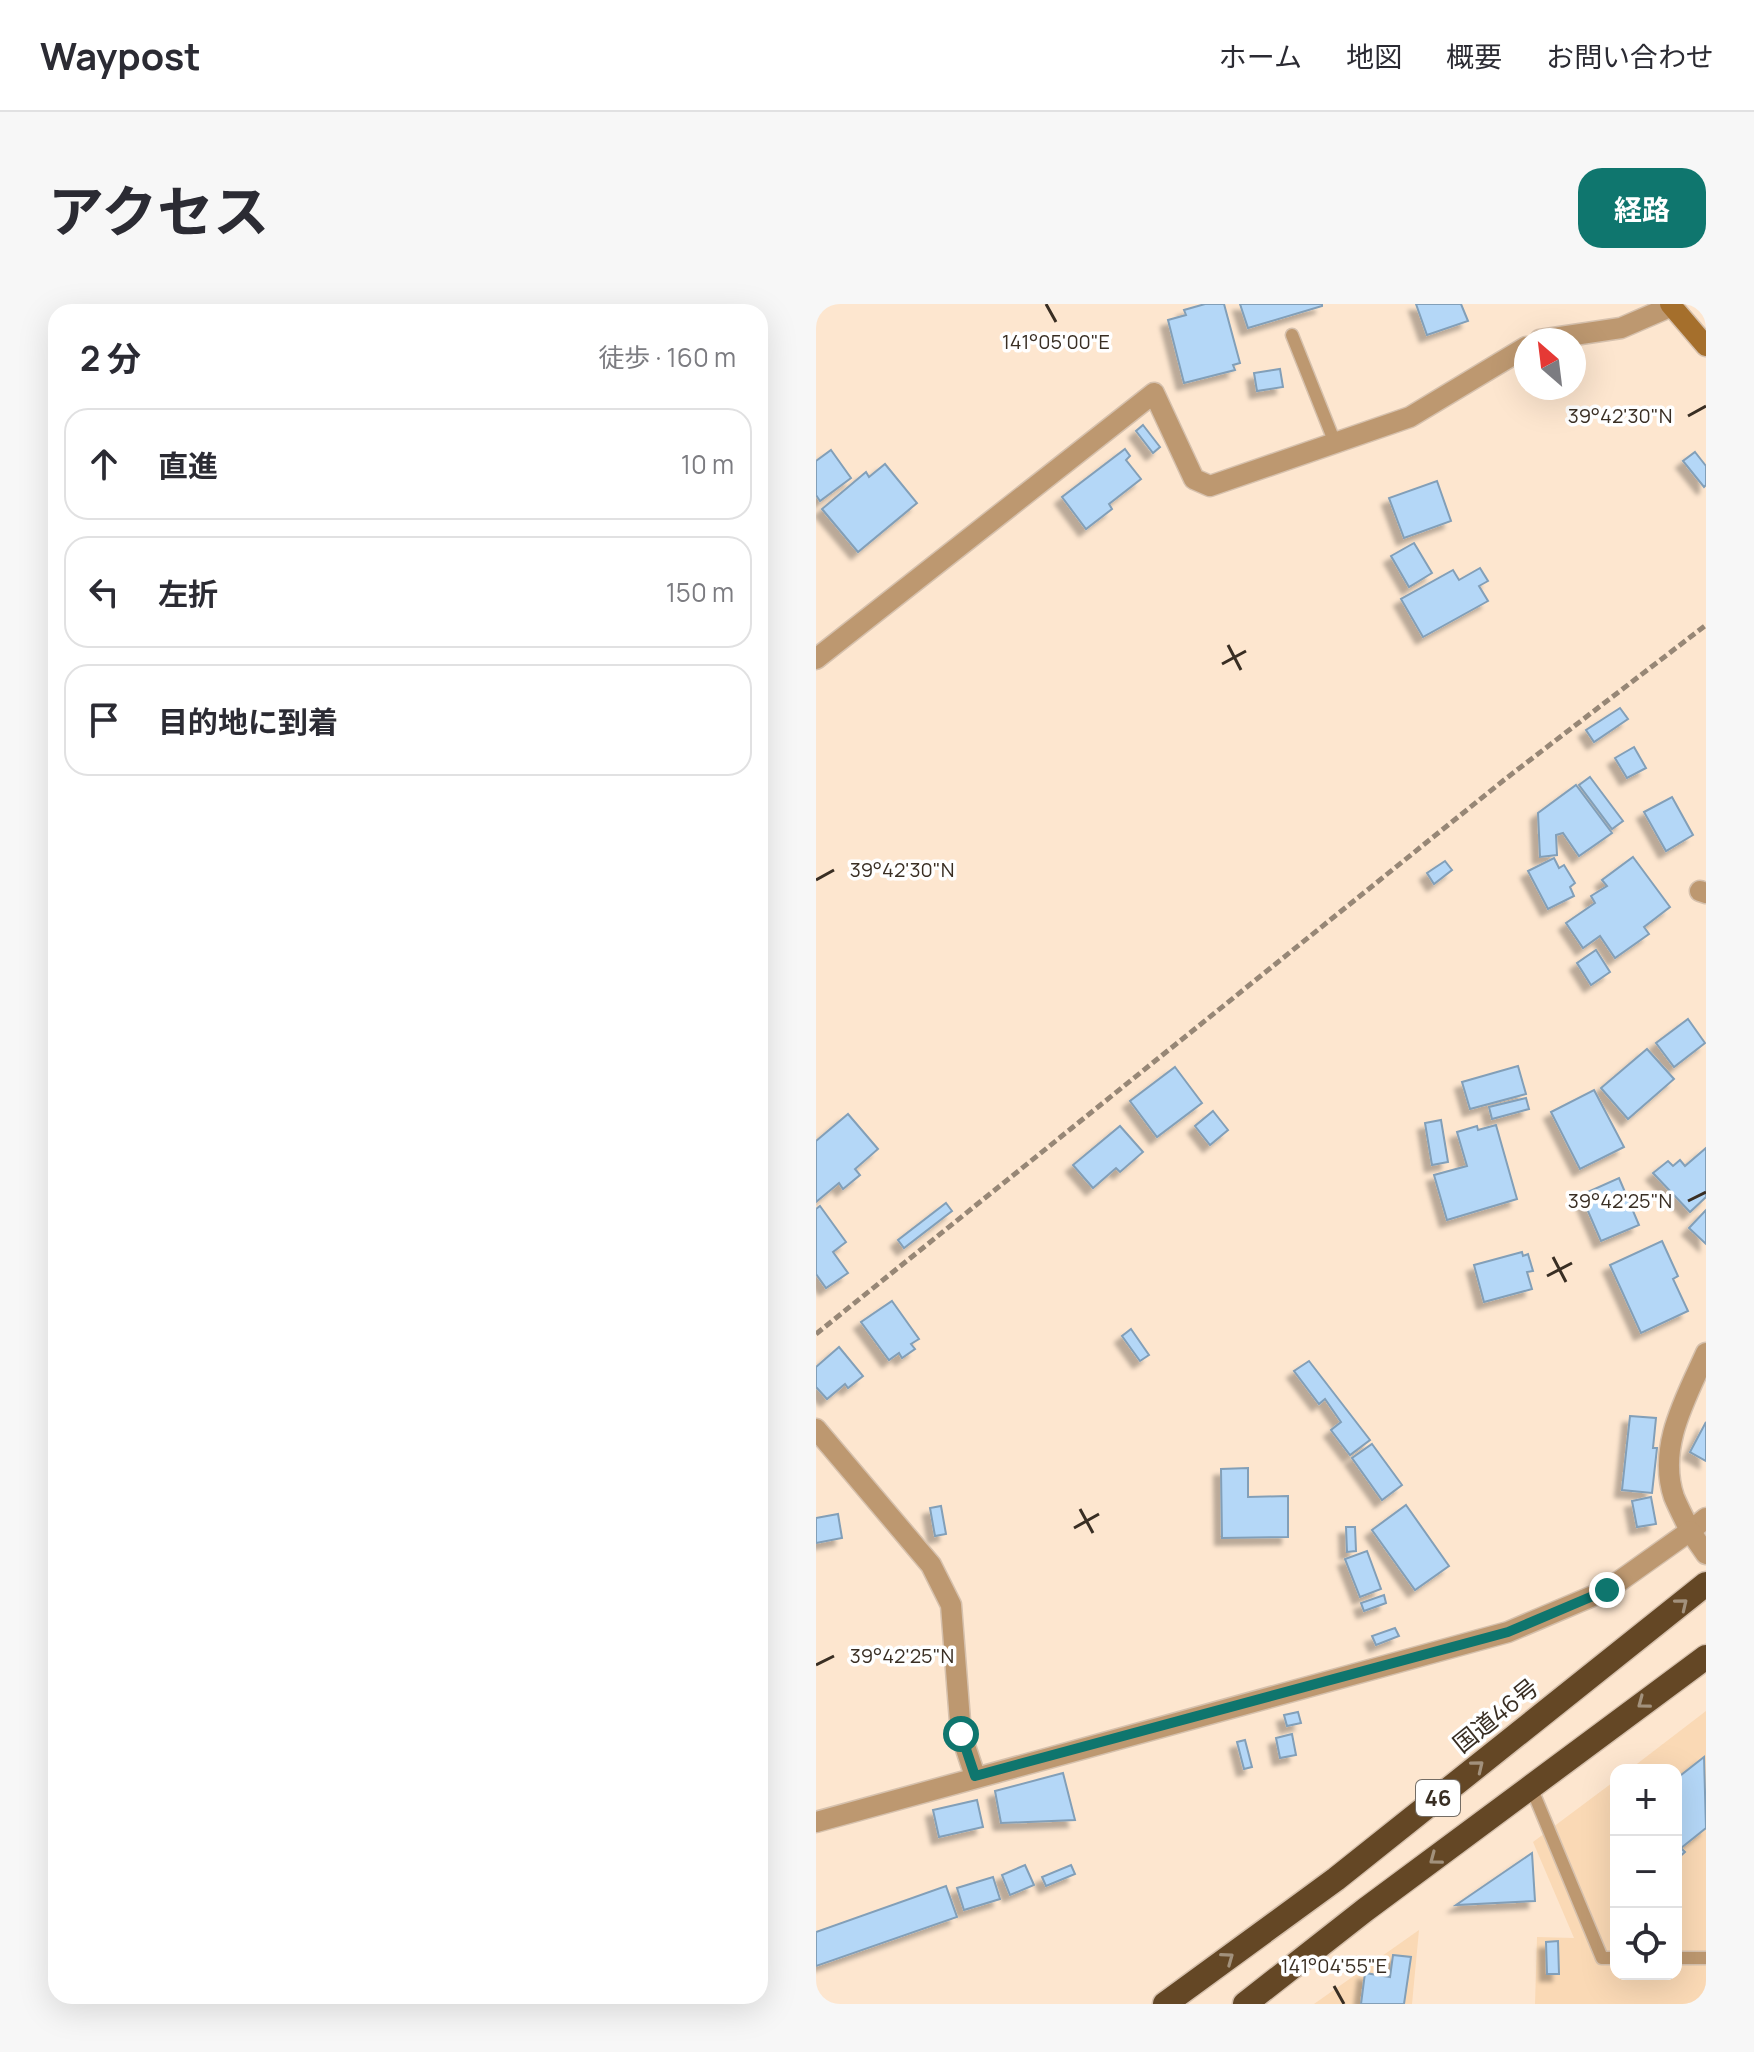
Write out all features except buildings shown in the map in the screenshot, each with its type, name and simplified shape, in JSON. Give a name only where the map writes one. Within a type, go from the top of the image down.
[{"type":"highway","name":"国道46号","points":[[1165,2004],[1336,1879],[1706,1584]]},
{"type":"highway","name":"46","points":[[1245,2004],[1706,1657]]},
{"type":"street","points":[[1586,333],[1621,328],[1671,305],[1706,346]]},
{"type":"street","points":[[816,659],[1154,393],[1194,479],[1210,486],[1410,417],[1514,354]]},
{"type":"street","points":[[1706,1353],[1676,1425],[1669,1453],[1673,1494],[1698,1525],[1706,1554]]},
{"type":"street","points":[[816,1429],[931,1565],[951,1605],[961,1734],[975,1776]]},
{"type":"street","points":[[816,1822],[1508,1632],[1607,1590],[1698,1525]]},
{"type":"lane","points":[[1292,335],[1335,443]]},
{"type":"lane","points":[[1531,1787],[1602,1958],[1610,1958]]},
{"type":"lane","points":[[1682,1958],[1706,1958]]},
{"type":"path","points":[[816,1334],[1504,780],[1706,625]]},
{"type":"shaded area","points":[[1706,1711],[1706,2004],[1535,2004],[1537,1937],[1574,1938],[1533,1842],[1610,1784],[1610,1980],[1682,1980],[1682,1764],[1637,1764]]},
{"type":"shaded area","points":[[1419,1930],[1412,2004],[1314,2004]]},
{"type":"route","points":[[961,1734],[975,1776],[1508,1632],[1607,1590]]}]
